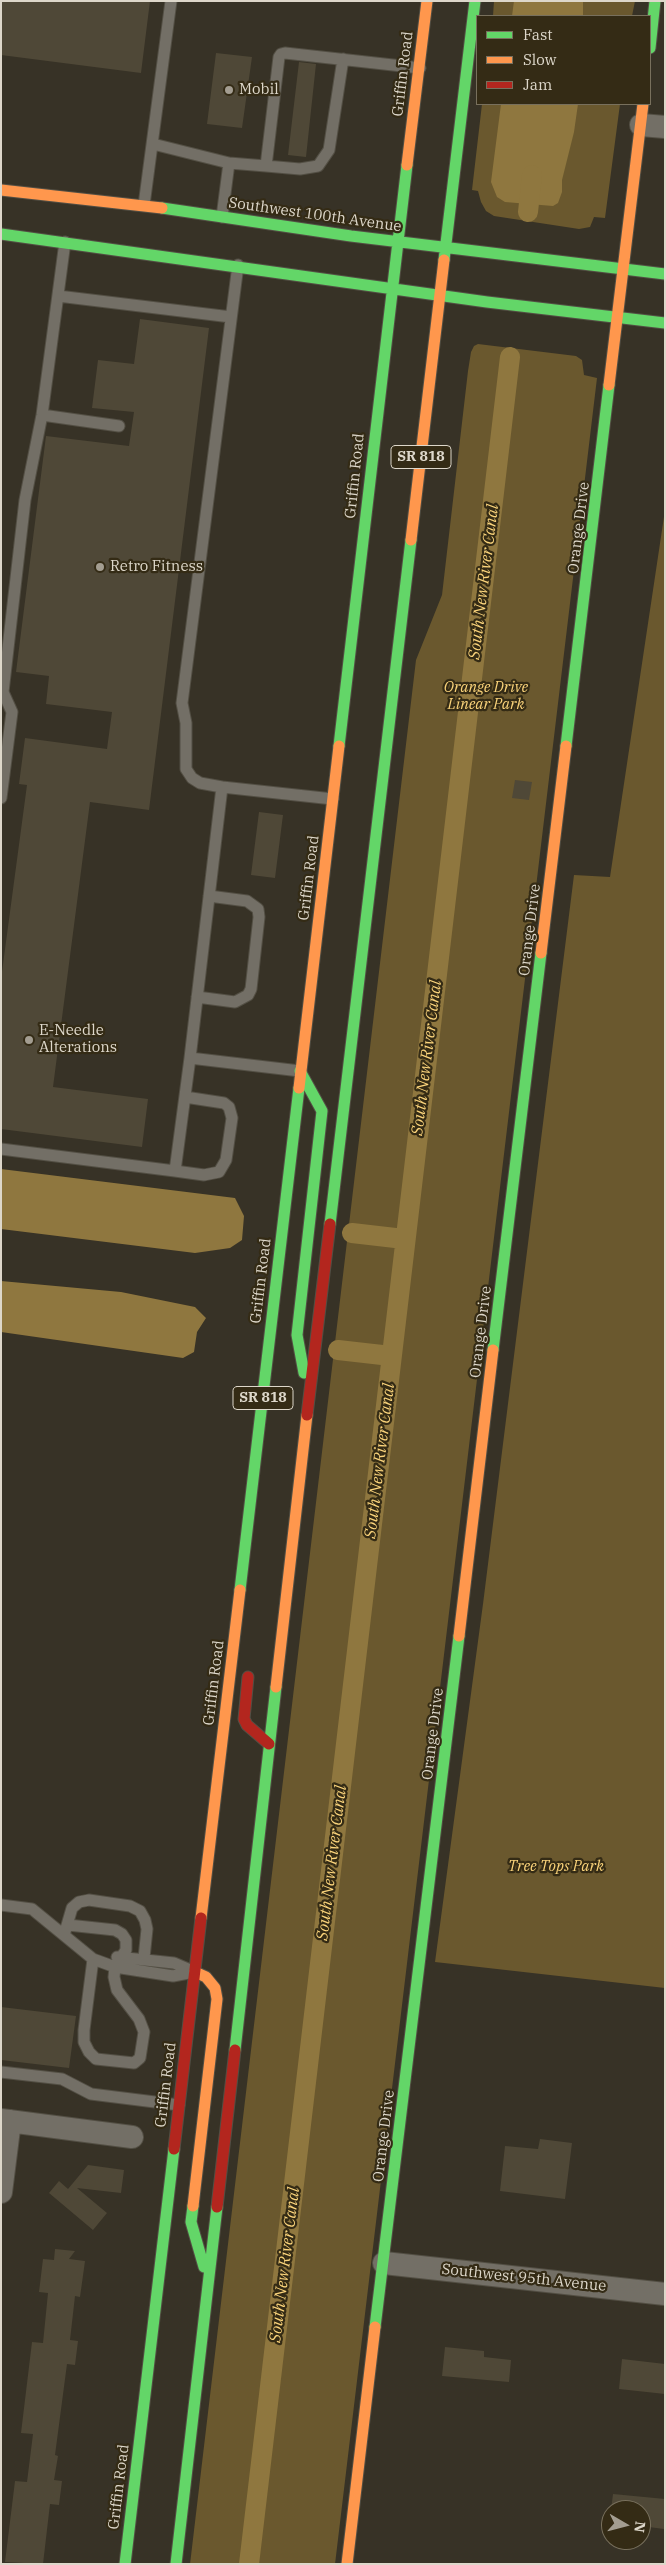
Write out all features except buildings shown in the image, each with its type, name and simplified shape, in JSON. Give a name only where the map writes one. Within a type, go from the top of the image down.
[{"type":"main road","name":"Griffin Road","points":[[125,2564],[397,242],[427,1]]},
{"type":"main road","name":"SR 818","points":[[176,2564],[269,1744],[475,1]]},
{"type":"main road","points":[[651,39],[655,1]]},
{"type":"main road","name":"Orange Drive","points":[[347,2564],[625,270],[642,114]]},
{"type":"main road","name":"Southwest 100th Avenue","points":[[1,190],[144,205],[446,249],[665,274]]},
{"type":"main road","points":[[1,234],[238,265],[441,295],[665,323]]},
{"type":"main road","points":[[300,1072],[322,1111],[297,1335],[309,1402]]},
{"type":"main road","points":[[257,1450],[263,1490],[262,1507]]},
{"type":"main road","points":[[249,1661],[244,1719],[247,1725],[269,1744]]},
{"type":"main road","points":[[195,1972],[206,1977],[215,1988],[217,1999],[191,2222],[207,2281]]},
{"type":"street","points":[[642,114],[665,127]]},
{"type":"street","points":[[1,2192],[6,2120],[132,2137]]},
{"type":"street","name":"Southwest 95th Avenue","points":[[384,2263],[665,2294]]},
{"type":"lane","points":[[144,205],[171,1]]},
{"type":"lane","points":[[266,166],[279,57],[285,53],[420,68]]},
{"type":"lane","points":[[153,144],[230,163],[300,169],[318,166],[329,150],[343,59]]},
{"type":"lane","points":[[222,217],[230,163]]},
{"type":"lane","points":[[1,798],[12,712],[2,692],[24,500],[42,415],[65,242]]},
{"type":"lane","points":[[238,265],[182,703],[186,723],[186,769],[192,778],[200,783],[333,799]]},
{"type":"lane","points":[[58,296],[231,317]]},
{"type":"lane","points":[[42,415],[119,426]]},
{"type":"lane","points":[[175,1171],[186,1097],[222,787]]},
{"type":"lane","points":[[197,997],[235,1002],[248,996],[251,989],[258,909],[254,904],[209,896]]},
{"type":"lane","points":[[190,1058],[300,1072]]},
{"type":"lane","points":[[1,1149],[204,1175],[219,1172],[226,1160],[232,1118],[229,1107],[224,1103],[186,1097]]},
{"type":"lane","points":[[66,1930],[72,1908],[79,1902],[89,1900],[130,1906],[140,1911],[145,1920],[147,1929],[144,1958]]},
{"type":"lane","points":[[1,1905],[32,1909],[66,1930],[93,1959],[115,1967],[173,1976],[195,1972]]},
{"type":"lane","points":[[66,1930],[115,1930],[122,1934],[126,1940],[126,1950],[115,1967],[114,1977],[117,1990],[139,2019],[144,2032],[140,2058],[134,2063],[96,2059],[89,2052],[84,2042],[93,1959]]},
{"type":"lane","points":[[93,1959],[122,1956],[144,1958],[174,1962],[195,1972]]},
{"type":"lane","points":[[1,2072],[62,2079],[91,2094],[179,2105]]},
{"type":"green space","points":[[494,1],[635,1],[632,15],[493,15]]},
{"type":"green space","points":[[482,105],[620,105],[605,218],[594,217],[590,227],[579,229],[494,216],[486,211],[478,191],[472,190]]},
{"type":"green space","name":"Orange Drive Linear Park","points":[[478,344],[576,356],[582,360],[584,375],[597,378],[335,2564],[190,2564],[416,660],[442,595],[468,371],[471,352],[474,346]]},
{"type":"green space","name":"Tree Tops Park","points":[[665,510],[665,1988],[435,1962],[483,1604],[574,875],[610,877]]},
{"type":"shaded area","points":[[514,1],[583,1],[583,15],[512,15]]},
{"type":"shaded area","points":[[501,105],[578,105],[574,132],[562,180],[562,192],[558,203],[553,206],[505,202],[497,197],[491,182]]},
{"type":"shaded area","points":[[1,1169],[235,1198],[244,1216],[242,1240],[230,1248],[195,1253],[1,1229]]},
{"type":"shaded area","points":[[1,1281],[121,1292],[195,1307],[206,1318],[197,1332],[194,1352],[183,1358],[1,1332]]},
{"type":"waterway","name":"South New River Canal","points":[[528,212],[532,175]]},
{"type":"waterway","name":"South New River Canal","points":[[249,2564],[510,357]]},
{"type":"waterway","points":[[352,1233],[404,1239]]},
{"type":"waterway","points":[[338,1350],[391,1356]]},
{"type":"traffic: fast","points":[[444,260],[475,1]]},
{"type":"traffic: fast","points":[[651,39],[655,1]]},
{"type":"traffic: fast","points":[[339,746],[407,165]]},
{"type":"traffic: fast","points":[[162,208],[351,236],[665,274]]},
{"type":"traffic: fast","points":[[1,234],[487,302],[665,323]]},
{"type":"traffic: fast","points":[[566,746],[609,385]]},
{"type":"traffic: fast","points":[[330,1224],[411,540]]},
{"type":"traffic: fast","points":[[493,1350],[541,953]]},
{"type":"traffic: fast","points":[[300,1071],[322,1111],[297,1335],[304,1373]]},
{"type":"traffic: fast","points":[[240,1590],[299,1088]]},
{"type":"traffic: fast","points":[[375,2327],[459,1636]]},
{"type":"traffic: fast","points":[[235,2050],[276,1687]]},
{"type":"traffic: fast","points":[[125,2564],[174,2149]]},
{"type":"traffic: fast","points":[[193,2206],[191,2222],[204,2267]]},
{"type":"traffic: fast","points":[[176,2564],[217,2207]]},
{"type":"traffic: slow","points":[[407,165],[427,1]]},
{"type":"traffic: slow","points":[[609,385],[643,105]]},
{"type":"traffic: slow","points":[[1,190],[162,208]]},
{"type":"traffic: slow","points":[[411,540],[444,260]]},
{"type":"traffic: slow","points":[[299,1088],[339,746]]},
{"type":"traffic: slow","points":[[541,953],[566,746]]},
{"type":"traffic: slow","points":[[459,1636],[493,1350]]},
{"type":"traffic: slow","points":[[276,1687],[307,1415]]},
{"type":"traffic: slow","points":[[201,1918],[240,1590]]},
{"type":"traffic: slow","points":[[193,2206],[217,1999],[215,1988],[206,1977],[195,1972]]},
{"type":"traffic: slow","points":[[347,2564],[375,2327]]},
{"type":"traffic: jam","points":[[307,1415],[330,1224]]},
{"type":"traffic: jam","points":[[248,1677],[244,1719],[247,1725],[269,1744]]},
{"type":"traffic: jam","points":[[174,2149],[201,1918]]},
{"type":"traffic: jam","points":[[217,2207],[235,2050]]},
{"type":"place","name":"Mobil","points":[[229,90]]},
{"type":"place","name":"Retro Fitness","points":[[100,567]]},
{"type":"place","name":"E-Needle Alterations","points":[[29,1040]]}]
